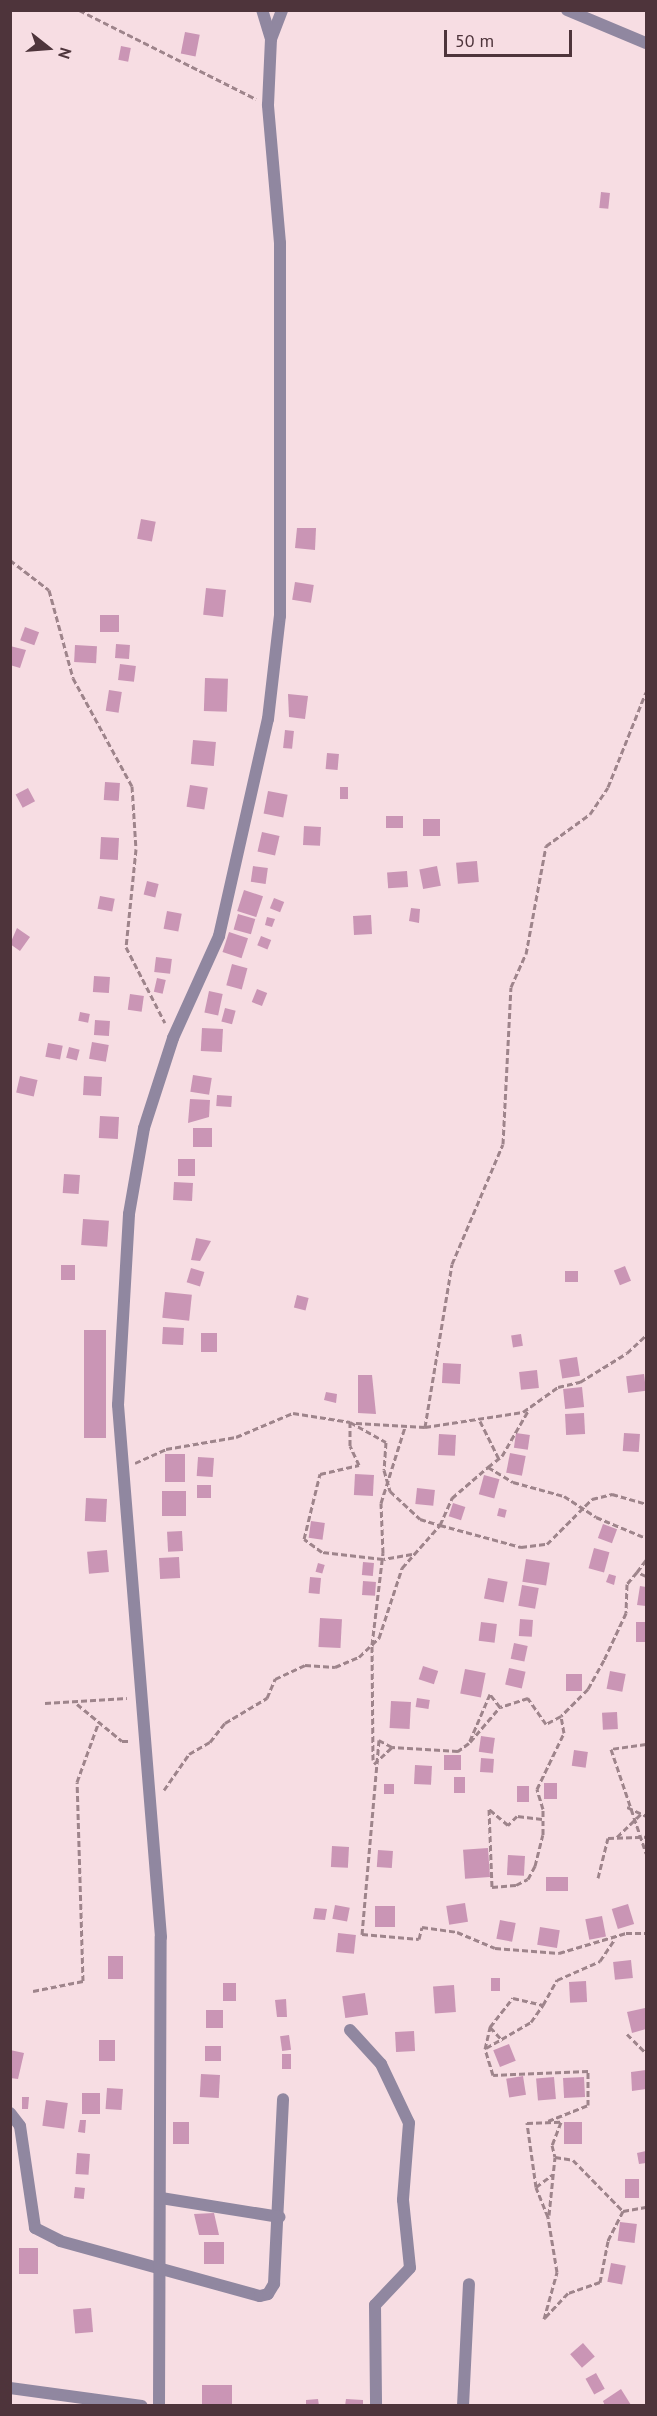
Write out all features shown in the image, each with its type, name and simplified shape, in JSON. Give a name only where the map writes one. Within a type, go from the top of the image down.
[{"type":"street","points":[[262,10],[271,39]]},
{"type":"street","points":[[159,2406],[161,1937],[147,1741],[118,1405],[129,1214],[144,1128],[172,1038],[219,936],[268,719],[280,616],[280,243],[268,105],[271,39],[282,10]]},
{"type":"street","points":[[567,10],[646,43]]},
{"type":"street","points":[[350,2030],[381,2064],[409,2123],[403,2200],[410,2268],[375,2305],[376,2406]]},
{"type":"street","points":[[10,2113],[20,2126],[35,2229],[159,2268],[268,2294],[279,2217],[283,2099]]},
{"type":"street","points":[[161,2198],[279,2217]]},
{"type":"street","points":[[463,2406],[469,2284]]},
{"type":"street","points":[[10,2388],[142,2406]]},
{"type":"path","points":[[79,10],[268,105]]},
{"type":"path","points":[[10,560],[49,590],[73,678],[132,786],[135,849],[126,947],[172,1038]]},
{"type":"path","points":[[425,1427],[452,1264],[504,1137],[510,994],[526,954],[546,846],[590,814],[608,787],[646,692]]},
{"type":"path","points":[[151,1798],[167,1789],[189,1755],[210,1742],[225,1723],[267,1698],[275,1679],[305,1665],[335,1667],[372,1645],[402,1568],[440,1525],[452,1498],[499,1459],[530,1408],[558,1387],[580,1382],[627,1353],[646,1335]]},
{"type":"path","points":[[122,1468],[166,1449],[236,1437],[292,1413],[350,1422],[425,1427],[480,1421],[530,1408]]},
{"type":"path","points":[[480,1421],[499,1459]]},
{"type":"path","points":[[350,1422],[386,1442],[388,1483],[420,1519],[440,1525],[521,1547],[547,1544],[582,1508],[612,1494],[646,1504]]},
{"type":"path","points":[[350,1422],[350,1446],[359,1465],[320,1474],[304,1539],[322,1552],[383,1559],[413,1554]]},
{"type":"path","points":[[405,1427],[381,1503],[383,1559],[372,1645],[373,1765],[362,1934],[420,1939],[422,1927],[457,1932],[495,1948],[559,1953],[616,1937],[646,1933]]},
{"type":"path","points":[[488,1467],[582,1508],[646,1531]]},
{"type":"path","points":[[642,1531],[646,1538]]},
{"type":"path","points":[[373,1765],[379,1740],[392,1747],[458,1751],[469,1743],[500,1707],[528,1698],[546,1724],[561,1716],[588,1689],[604,1660],[626,1613],[627,1584],[646,1560]]},
{"type":"path","points":[[637,1572],[646,1576]]},
{"type":"path","points":[[469,1743],[490,1694],[500,1707]]},
{"type":"path","points":[[45,1703],[77,1704],[143,1696]]},
{"type":"path","points":[[77,1704],[98,1724],[122,1741],[147,1741]]},
{"type":"path","points":[[542,1819],[517,1816],[508,1824],[489,1809],[492,1887],[528,1879],[542,1819],[537,1789],[564,1733],[561,1716]]},
{"type":"path","points":[[33,1992],[83,1981],[77,1782],[98,1724]]},
{"type":"path","points":[[646,1744],[611,1749],[627,1807],[646,1853]]},
{"type":"path","points":[[373,1765],[392,1747]]},
{"type":"path","points":[[627,1807],[646,1816]]},
{"type":"path","points":[[616,1838],[632,1820],[642,1814]]},
{"type":"path","points":[[598,1878],[608,1838],[646,1837]]},
{"type":"path","points":[[485,2049],[531,2022],[556,1980],[600,1961],[616,1937]]},
{"type":"path","points":[[543,2005],[513,1998],[490,2027],[485,2049],[493,2075],[588,2071],[588,2105],[543,2122]]},
{"type":"path","points":[[490,2027],[502,2040]]},
{"type":"path","points":[[627,2034],[646,2054]]},
{"type":"path","points":[[548,2217],[555,2157],[552,2145],[561,2122],[527,2123],[536,2187],[548,2217],[557,2272],[544,2319],[568,2293],[600,2282],[608,2241],[623,2211]]},
{"type":"path","points":[[555,2157],[573,2160],[623,2211]]},
{"type":"path","points":[[536,2187],[553,2175]]},
{"type":"path","points":[[623,2211],[646,2207]]},
{"type":"building","points":[[185,32],[200,35],[196,56],[181,54]]},
{"type":"building","points":[[121,46],[131,48],[128,62],[118,60]]},
{"type":"building","points":[[601,192],[610,193],[608,209],[599,208]]},
{"type":"building","points":[[141,519],[156,522],[152,541],[137,539]]},
{"type":"building","points":[[297,528],[316,528],[315,550],[295,548]]},
{"type":"building","points":[[295,582],[314,585],[311,603],[292,600]]},
{"type":"building","points":[[206,588],[226,590],[223,617],[203,615]]},
{"type":"building","points":[[100,615],[119,615],[119,632],[100,632]]},
{"type":"building","points":[[25,627],[39,632],[34,645],[20,640]]},
{"type":"building","points":[[116,644],[130,645],[129,659],[115,658]]},
{"type":"building","points":[[75,645],[97,646],[96,663],[74,662]]},
{"type":"building","points":[[10,646],[26,650],[20,668],[10,665]]},
{"type":"building","points":[[120,664],[136,666],[134,682],[118,680]]},
{"type":"building","points":[[205,678],[228,679],[227,712],[204,711]]},
{"type":"building","points":[[109,690],[122,692],[119,713],[106,711]]},
{"type":"building","points":[[288,694],[308,696],[305,719],[289,717]]},
{"type":"building","points":[[285,730],[294,731],[292,749],[283,748]]},
{"type":"building","points":[[193,740],[216,742],[214,766],[191,764]]},
{"type":"building","points":[[327,753],[339,754],[338,770],[326,769]]},
{"type":"building","points":[[105,782],[120,783],[119,801],[104,800]]},
{"type":"building","points":[[190,785],[208,788],[204,810],[187,807]]},
{"type":"building","points":[[340,787],[348,787],[348,799],[340,799]]},
{"type":"building","points":[[28,788],[35,801],[23,808],[16,795]]},
{"type":"building","points":[[268,791],[288,795],[283,817],[264,814]]},
{"type":"building","points":[[386,816],[403,816],[403,828],[386,828]]},
{"type":"building","points":[[423,819],[440,819],[440,836],[423,836]]},
{"type":"building","points":[[304,826],[321,827],[320,846],[303,845]]},
{"type":"building","points":[[262,832],[280,836],[275,856],[258,851]]},
{"type":"building","points":[[101,837],[119,838],[118,860],[100,859]]},
{"type":"building","points":[[477,861],[479,882],[458,884],[456,863]]},
{"type":"building","points":[[253,866],[268,868],[266,884],[251,882]]},
{"type":"building","points":[[437,866],[441,886],[423,889],[419,869]]},
{"type":"building","points":[[407,871],[408,887],[388,888],[387,872]]},
{"type":"building","points":[[147,881],[159,884],[155,897],[144,895]]},
{"type":"building","points":[[244,890],[263,896],[256,917],[237,911]]},
{"type":"building","points":[[100,896],[115,899],[112,912],[98,909]]},
{"type":"building","points":[[274,898],[284,902],[280,912],[270,908]]},
{"type":"building","points":[[411,908],[420,909],[419,923],[409,921]]},
{"type":"building","points":[[167,911],[182,914],[178,932],[164,929]]},
{"type":"building","points":[[238,914],[255,919],[251,934],[234,929]]},
{"type":"building","points":[[371,915],[372,934],[354,935],[353,916]]},
{"type":"building","points":[[267,917],[275,919],[272,927],[265,925]]},
{"type":"building","points":[[17,928],[30,937],[20,951],[10,944]]},
{"type":"building","points":[[229,932],[248,938],[242,958],[223,952]]},
{"type":"building","points":[[261,936],[271,940],[267,949],[257,945]]},
{"type":"building","points":[[156,957],[172,959],[170,974],[154,972]]},
{"type":"building","points":[[232,964],[247,968],[242,989],[226,985]]},
{"type":"building","points":[[94,976],[110,977],[109,993],[93,992]]},
{"type":"building","points":[[157,978],[166,980],[163,994],[154,992]]},
{"type":"building","points":[[257,989],[267,993],[262,1006],[252,1002]]},
{"type":"building","points":[[209,991],[223,994],[218,1015],[204,1013]]},
{"type":"building","points":[[130,994],[144,996],[142,1012],[128,1010]]},
{"type":"building","points":[[225,1008],[236,1011],[232,1024],[221,1022]]},
{"type":"building","points":[[80,1012],[90,1014],[88,1023],[78,1021]]},
{"type":"building","points":[[95,1020],[110,1021],[109,1036],[94,1035]]},
{"type":"building","points":[[202,1028],[223,1029],[222,1052],[201,1051]]},
{"type":"building","points":[[92,1042],[109,1045],[106,1062],[89,1059]]},
{"type":"building","points":[[48,1043],[63,1046],[60,1060],[45,1057]]},
{"type":"building","points":[[69,1047],[80,1050],[77,1060],[66,1058]]},
{"type":"building","points":[[193,1075],[212,1078],[209,1095],[190,1092]]},
{"type":"building","points":[[20,1076],[38,1080],[34,1097],[16,1093]]},
{"type":"building","points":[[84,1076],[102,1077],[101,1096],[83,1095]]},
{"type":"building","points":[[217,1095],[232,1096],[231,1107],[216,1106]]},
{"type":"building","points":[[190,1099],[210,1100],[209,1117],[188,1123]]},
{"type":"building","points":[[100,1116],[119,1117],[118,1139],[99,1138]]},
{"type":"building","points":[[193,1128],[212,1128],[212,1147],[193,1147]]},
{"type":"building","points":[[178,1159],[195,1159],[195,1176],[178,1176]]},
{"type":"building","points":[[64,1174],[80,1175],[79,1194],[63,1193]]},
{"type":"building","points":[[174,1182],[193,1183],[192,1201],[173,1200]]},
{"type":"building","points":[[83,1219],[109,1221],[107,1247],[81,1245]]},
{"type":"building","points":[[196,1238],[211,1241],[200,1261],[191,1260]]},
{"type":"building","points":[[61,1265],[75,1265],[75,1280],[61,1280]]},
{"type":"building","points":[[625,1266],[631,1281],[620,1285],[614,1270]]},
{"type":"building","points":[[191,1268],[204,1272],[200,1286],[187,1282]]},
{"type":"building","points":[[565,1271],[578,1271],[578,1282],[565,1282]]},
{"type":"building","points":[[165,1292],[192,1295],[189,1321],[162,1318]]},
{"type":"building","points":[[297,1295],[309,1298],[305,1311],[294,1308]]},
{"type":"building","points":[[163,1327],[184,1328],[183,1345],[162,1344]]},
{"type":"building","points":[[84,1330],[106,1330],[106,1438],[84,1438]]},
{"type":"building","points":[[201,1333],[217,1333],[217,1352],[201,1352]]},
{"type":"building","points":[[521,1334],[523,1346],[513,1347],[511,1336]]},
{"type":"building","points":[[577,1357],[580,1376],[562,1379],[559,1360]]},
{"type":"building","points":[[443,1363],[461,1364],[460,1384],[442,1383]]},
{"type":"building","points":[[537,1370],[539,1388],[521,1390],[519,1372]]},
{"type":"building","points":[[644,1374],[646,1391],[628,1393],[626,1376]]},
{"type":"building","points":[[358,1375],[372,1375],[376,1414],[358,1413]]},
{"type":"building","points":[[582,1387],[584,1407],[565,1409],[563,1389]]},
{"type":"building","points":[[326,1392],[337,1394],[336,1403],[324,1400]]},
{"type":"building","points":[[584,1413],[585,1434],[566,1435],[565,1414]]},
{"type":"building","points":[[516,1433],[530,1435],[528,1450],[514,1448]]},
{"type":"building","points":[[624,1433],[640,1434],[639,1452],[623,1451]]},
{"type":"building","points":[[439,1434],[456,1435],[455,1456],[438,1455]]},
{"type":"building","points":[[510,1453],[526,1456],[522,1476],[506,1473]]},
{"type":"building","points":[[165,1454],[185,1454],[185,1482],[165,1482]]},
{"type":"building","points":[[198,1457],[214,1458],[213,1477],[197,1476]]},
{"type":"building","points":[[355,1474],[374,1475],[373,1496],[354,1495]]},
{"type":"building","points":[[484,1475],[499,1479],[494,1498],[479,1494]]},
{"type":"building","points":[[197,1485],[211,1485],[211,1498],[197,1498]]},
{"type":"building","points":[[417,1488],[435,1490],[433,1506],[415,1504]]},
{"type":"building","points":[[162,1491],[186,1491],[186,1516],[162,1516]]},
{"type":"building","points":[[86,1498],[107,1499],[106,1522],[85,1521]]},
{"type":"building","points":[[453,1503],[465,1507],[461,1520],[449,1516]]},
{"type":"building","points":[[499,1508],[507,1510],[505,1518],[497,1516]]},
{"type":"building","points":[[311,1521],[325,1523],[322,1540],[309,1538]]},
{"type":"building","points":[[603,1524],[617,1529],[612,1543],[598,1538]]},
{"type":"building","points":[[182,1531],[183,1551],[168,1552],[167,1532]]},
{"type":"building","points":[[594,1548],[609,1552],[604,1572],[589,1568]]},
{"type":"building","points":[[107,1550],[109,1572],[89,1574],[87,1552]]},
{"type":"building","points":[[179,1557],[180,1578],[160,1579],[159,1558]]},
{"type":"building","points":[[526,1559],[550,1563],[546,1585],[522,1582]]},
{"type":"building","points":[[363,1562],[374,1563],[373,1576],[362,1575]]},
{"type":"building","points":[[318,1563],[325,1565],[322,1574],[316,1572]]},
{"type":"building","points":[[609,1574],[616,1576],[614,1585],[606,1582]]},
{"type":"building","points":[[310,1577],[321,1578],[320,1594],[309,1593]]},
{"type":"building","points":[[488,1578],[508,1582],[504,1602],[484,1599]]},
{"type":"building","points":[[363,1581],[376,1582],[375,1596],[362,1595]]},
{"type":"building","points":[[522,1585],[539,1588],[535,1609],[518,1606]]},
{"type":"building","points":[[640,1586],[646,1587],[646,1606],[637,1605]]},
{"type":"building","points":[[320,1618],[342,1619],[340,1648],[318,1647]]},
{"type":"building","points":[[520,1619],[533,1620],[532,1637],[519,1636]]},
{"type":"building","points":[[481,1622],[497,1624],[495,1643],[479,1641]]},
{"type":"building","points":[[636,1622],[646,1622],[646,1642],[636,1642]]},
{"type":"building","points":[[514,1643],[528,1646],[524,1662],[511,1659]]},
{"type":"building","points":[[423,1666],[438,1671],[434,1684],[419,1679]]},
{"type":"building","points":[[509,1668],[526,1672],[522,1688],[505,1685]]},
{"type":"building","points":[[465,1669],[486,1673],[481,1698],[460,1694]]},
{"type":"building","points":[[610,1671],[626,1674],[622,1692],[607,1689]]},
{"type":"building","points":[[566,1674],[582,1674],[582,1691],[566,1691]]},
{"type":"building","points":[[417,1698],[430,1700],[428,1709],[416,1707]]},
{"type":"building","points":[[391,1701],[411,1702],[410,1729],[390,1728]]},
{"type":"building","points":[[617,1712],[618,1729],[603,1730],[602,1713]]},
{"type":"building","points":[[481,1736],[495,1738],[493,1754],[479,1752]]},
{"type":"building","points":[[574,1750],[588,1752],[586,1768],[572,1766]]},
{"type":"building","points":[[444,1755],[461,1755],[461,1770],[444,1770]]},
{"type":"building","points":[[481,1758],[494,1759],[493,1773],[480,1772]]},
{"type":"building","points":[[415,1765],[432,1766],[431,1785],[414,1784]]},
{"type":"building","points":[[454,1777],[465,1777],[465,1793],[454,1793]]},
{"type":"building","points":[[544,1783],[557,1783],[557,1799],[544,1799]]},
{"type":"building","points":[[384,1784],[394,1784],[394,1794],[384,1794]]},
{"type":"building","points":[[517,1786],[529,1786],[529,1802],[517,1802]]},
{"type":"building","points":[[332,1846],[349,1847],[348,1868],[331,1867]]},
{"type":"building","points":[[488,1848],[490,1877],[465,1879],[463,1850]]},
{"type":"building","points":[[378,1850],[393,1851],[392,1868],[377,1867]]},
{"type":"building","points":[[508,1855],[525,1856],[524,1876],[507,1875]]},
{"type":"building","points":[[546,1877],[568,1877],[568,1891],[546,1891]]},
{"type":"building","points":[[465,1903],[468,1922],[449,1925],[446,1906]]},
{"type":"building","points":[[628,1904],[634,1924],[618,1929],[612,1909]]},
{"type":"building","points":[[335,1905],[350,1908],[347,1922],[332,1919]]},
{"type":"building","points":[[375,1906],[395,1906],[395,1927],[375,1927]]},
{"type":"building","points":[[315,1908],[327,1909],[325,1920],[313,1919]]},
{"type":"building","points":[[602,1916],[606,1937],[589,1940],[585,1919]]},
{"type":"building","points":[[500,1920],[516,1923],[512,1942],[496,1939]]},
{"type":"building","points":[[540,1927],[560,1930],[557,1948],[537,1945]]},
{"type":"building","points":[[338,1933],[356,1935],[354,1954],[336,1952]]},
{"type":"building","points":[[108,1956],[123,1956],[123,1979],[108,1979]]},
{"type":"building","points":[[631,1960],[633,1978],[615,1980],[613,1962]]},
{"type":"building","points":[[491,1978],[500,1978],[500,1991],[491,1991]]},
{"type":"building","points":[[586,1981],[587,2002],[570,2003],[569,1982]]},
{"type":"building","points":[[223,1983],[236,1983],[236,2001],[223,2001]]},
{"type":"building","points":[[454,1985],[456,2012],[435,2013],[433,1986]]},
{"type":"building","points":[[365,1993],[368,2015],[345,2018],[342,1996]]},
{"type":"building","points":[[286,1999],[287,2017],[277,2017],[275,2000]]},
{"type":"building","points":[[645,2008],[646,2029],[632,2033],[627,2012]]},
{"type":"building","points":[[206,2010],[223,2010],[223,2028],[206,2028]]},
{"type":"building","points":[[414,2031],[415,2051],[396,2052],[395,2032]]},
{"type":"building","points":[[289,2035],[291,2050],[282,2051],[280,2036]]},
{"type":"building","points":[[99,2040],[115,2040],[115,2061],[99,2061]]},
{"type":"building","points":[[509,2044],[516,2061],[500,2067],[493,2050]]},
{"type":"building","points":[[205,2046],[221,2046],[221,2061],[205,2061]]},
{"type":"building","points":[[10,2050],[24,2053],[18,2079],[10,2078]]},
{"type":"building","points":[[282,2054],[291,2054],[291,2069],[282,2069]]},
{"type":"building","points":[[646,2070],[646,2089],[632,2091],[631,2072]]},
{"type":"building","points":[[201,2074],[220,2075],[219,2098],[200,2097]]},
{"type":"building","points":[[523,2076],[526,2095],[509,2097],[506,2079]]},
{"type":"building","points":[[554,2077],[556,2099],[538,2100],[536,2079]]},
{"type":"building","points":[[584,2077],[585,2097],[564,2098],[563,2078]]},
{"type":"building","points":[[107,2088],[123,2089],[121,2110],[106,2109]]},
{"type":"building","points":[[82,2093],[100,2093],[100,2114],[82,2114]]},
{"type":"building","points":[[22,2097],[29,2097],[28,2109],[22,2109]]},
{"type":"building","points":[[46,2100],[68,2103],[64,2129],[42,2126]]},
{"type":"building","points":[[80,2120],[86,2120],[85,2133],[78,2132]]},
{"type":"building","points":[[173,2122],[189,2122],[189,2144],[173,2144]]},
{"type":"building","points":[[564,2122],[582,2122],[582,2144],[564,2144]]},
{"type":"building","points":[[646,2151],[646,2163],[639,2164],[637,2153]]},
{"type":"building","points":[[77,2153],[90,2154],[89,2175],[76,2174]]},
{"type":"building","points":[[625,2179],[639,2179],[639,2198],[625,2198]]},
{"type":"building","points":[[75,2187],[85,2188],[84,2199],[74,2198]]},
{"type":"building","points":[[214,2213],[219,2235],[199,2235],[194,2214]]},
{"type":"building","points":[[620,2222],[637,2224],[635,2243],[618,2241]]},
{"type":"building","points":[[204,2242],[224,2242],[224,2264],[204,2264]]},
{"type":"building","points":[[19,2248],[38,2248],[38,2274],[19,2274]]},
{"type":"building","points":[[611,2263],[626,2266],[622,2285],[607,2282]]},
{"type":"building","points":[[91,2308],[93,2332],[75,2333],[73,2310]]},
{"type":"building","points":[[583,2343],[595,2357],[582,2368],[570,2354]]},
{"type":"building","points":[[596,2373],[605,2389],[594,2395],[586,2379]]},
{"type":"building","points":[[202,2385],[232,2385],[232,2406],[202,2406]]},
{"type":"building","points":[[621,2389],[631,2405],[605,2406],[603,2401]]},
{"type":"building","points":[[318,2399],[319,2406],[306,2406],[306,2400]]},
{"type":"building","points":[[346,2399],[363,2400],[363,2406],[345,2406]]}]
